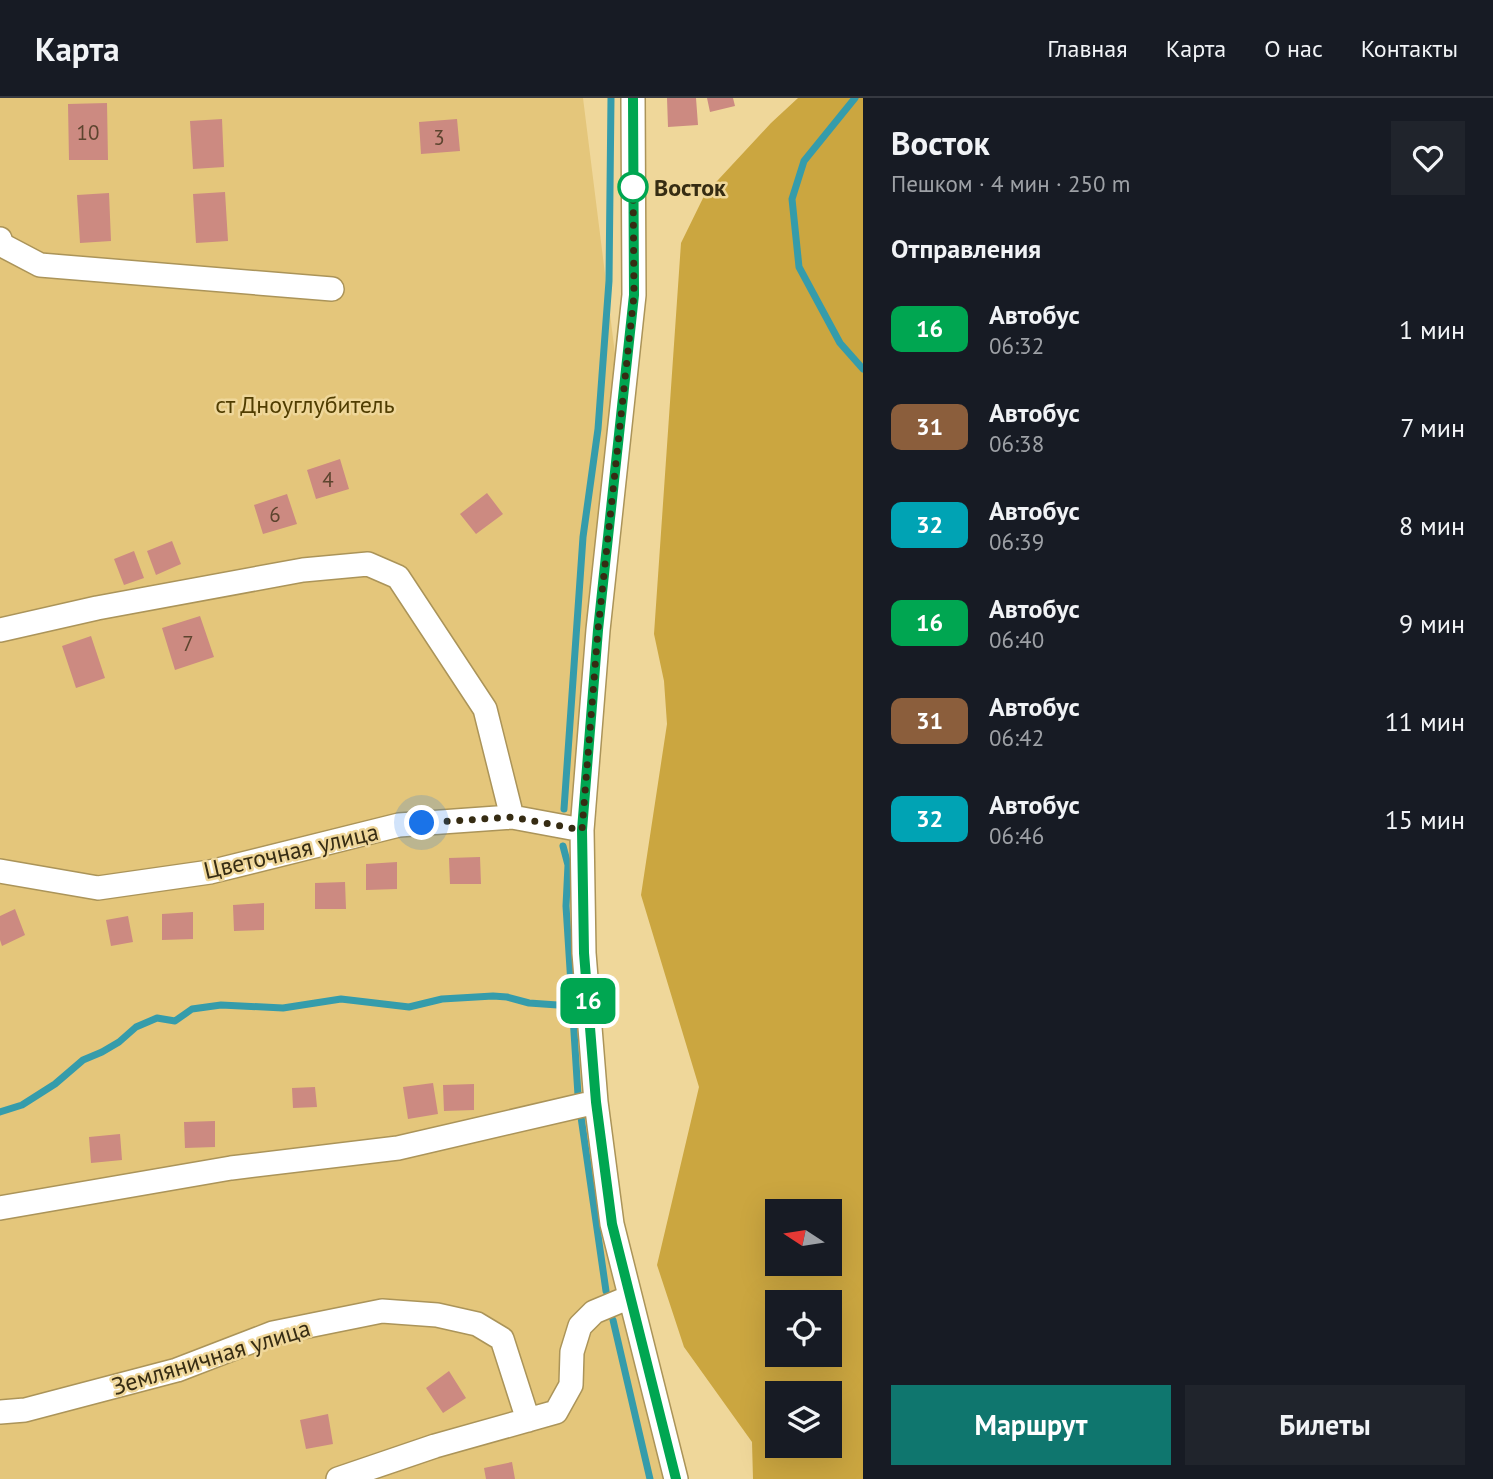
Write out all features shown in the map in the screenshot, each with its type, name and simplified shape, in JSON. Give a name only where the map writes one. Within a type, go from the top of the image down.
[{"type":"street","points":[[633,98],[634,295],[598,630],[582,830],[584,953],[596,1102],[612,1224],[676,1479]]},
{"type":"street","points":[[0,239],[2,245],[40,265],[332,289]]},
{"type":"street","points":[[0,630],[97,608],[303,570],[368,564],[398,577],[485,709],[512,817]]},
{"type":"street","name":"Цветочная улица","points":[[0,871],[98,888],[210,872],[400,825],[512,817],[582,830]]},
{"type":"street","points":[[0,1208],[231,1168],[398,1148],[596,1102]]},
{"type":"street","points":[[338,1479],[435,1446],[556,1412],[571,1385],[572,1352],[580,1326],[594,1312],[630,1297]]},
{"type":"street","name":"Земляничная улица","points":[[0,1412],[25,1410],[177,1370],[272,1333],[382,1311],[437,1315],[477,1324],[502,1339],[528,1420]]},
{"type":"green space","name":"ст Дноуглубитель","points":[[0,98],[583,98],[615,354],[575,828],[603,1206],[672,1479],[0,1479]]},
{"type":"shaded area","points":[[798,98],[863,98],[863,1479],[753,1479],[752,1442],[684,1347],[657,1265],[699,1087],[641,895],[667,724],[664,681],[654,634],[681,243],[705,194]]},
{"type":"building","points":[[667,98],[696,98],[698,125],[668,127]]},
{"type":"building","points":[[707,98],[733,98],[735,106],[710,112]]},
{"type":"building","points":[[107,103],[108,160],[69,160],[68,104]]},
{"type":"building","points":[[222,119],[224,167],[193,169],[190,121]]},
{"type":"building","points":[[457,119],[460,151],[421,154],[419,122]]},
{"type":"building","points":[[225,192],[228,241],[196,243],[193,194]]},
{"type":"building","points":[[109,193],[111,241],[80,243],[77,195]]},
{"type":"building","points":[[340,459],[349,489],[316,499],[307,470]]},
{"type":"building","points":[[487,493],[503,514],[476,534],[460,514]]},
{"type":"building","points":[[287,494],[297,524],[263,534],[254,505]]},
{"type":"building","points":[[172,541],[181,564],[156,575],[147,551]]},
{"type":"building","points":[[134,551],[144,578],[124,585],[114,559]]},
{"type":"building","points":[[200,616],[214,657],[175,670],[162,628]]},
{"type":"building","points":[[91,636],[105,678],[76,688],[62,646]]},
{"type":"building","points":[[480,857],[481,884],[450,884],[449,858]]},
{"type":"building","points":[[397,862],[397,889],[366,890],[366,864]]},
{"type":"building","points":[[345,882],[346,909],[315,909],[315,883]]},
{"type":"building","points":[[264,903],[264,930],[234,931],[233,905]]},
{"type":"building","points":[[15,909],[25,935],[2,946],[0,916]]},
{"type":"building","points":[[193,912],[193,939],[162,940],[162,914]]},
{"type":"building","points":[[128,916],[133,942],[111,946],[106,920]]},
{"type":"building","points":[[433,1083],[438,1114],[408,1119],[403,1087]]},
{"type":"building","points":[[474,1084],[474,1110],[444,1111],[443,1085]]},
{"type":"building","points":[[315,1087],[317,1107],[293,1108],[292,1088]]},
{"type":"building","points":[[215,1121],[215,1147],[185,1148],[184,1122]]},
{"type":"building","points":[[120,1134],[122,1160],[91,1163],[89,1137]]},
{"type":"building","points":[[449,1371],[466,1398],[443,1413],[426,1388]]},
{"type":"building","points":[[328,1414],[333,1444],[306,1449],[300,1420]]},
{"type":"building","points":[[512,1462],[515,1479],[486,1479],[484,1468]]},
{"type":"waterway","points":[[564,809],[583,537],[598,429],[609,281],[611,98]]},
{"type":"waterway","points":[[855,98],[804,161],[792,199],[799,267],[840,343],[863,369]]},
{"type":"waterway","points":[[563,846],[568,865],[566,906],[578,1095]]},
{"type":"waterway","points":[[0,1112],[22,1105],[55,1084],[83,1060],[119,1042],[136,1027],[157,1018],[175,1021],[192,1009],[221,1005],[283,1008],[341,999],[409,1007],[442,999],[493,996],[529,1003],[572,1006]]},
{"type":"waterway","points":[[581,1117],[606,1291]]},
{"type":"waterway","points":[[613,1320],[650,1479]]},
{"type":"bus line","name":"16","points":[[633,98],[634,295],[598,630],[582,830],[584,953],[596,1102],[612,1224],[676,1479]]},
{"type":"place","name":"Восток","points":[[633,187]]},
{"type":"route","points":[[422,823],[512,817],[582,830],[598,630],[634,295],[633,178],[633,187]]}]
